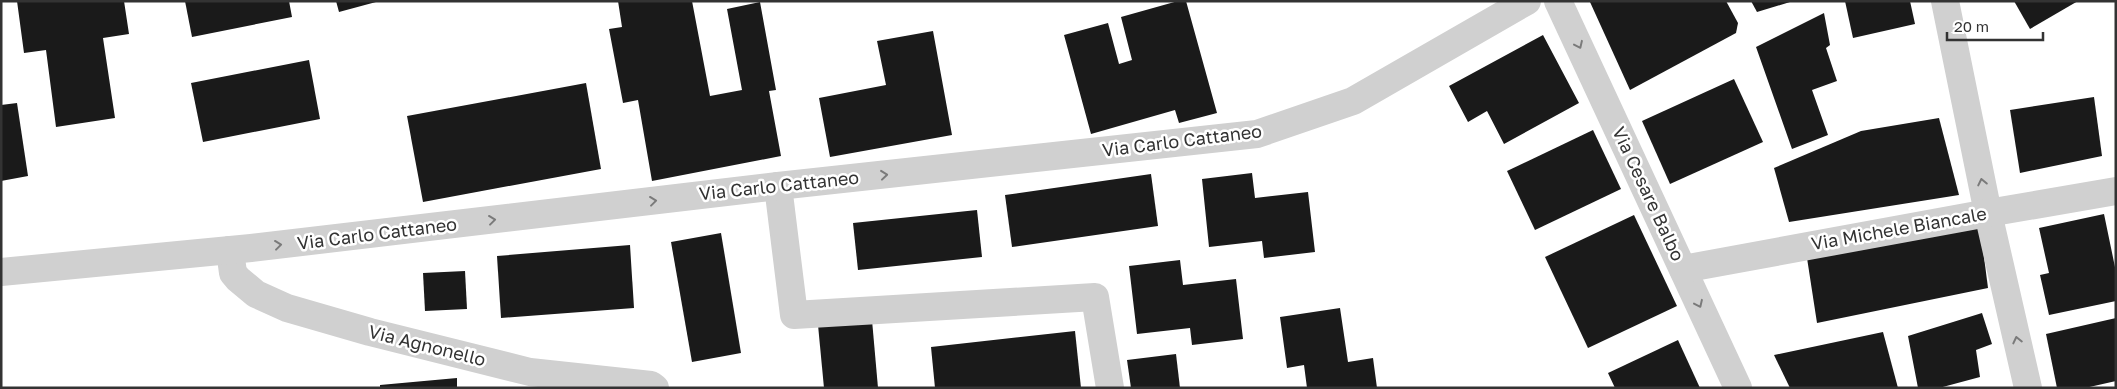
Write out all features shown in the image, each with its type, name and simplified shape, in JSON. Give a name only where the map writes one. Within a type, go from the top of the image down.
[{"type":"street","name":"Via Carlo Cattaneo","points":[[1,272],[230,250],[778,186],[1257,134],[1353,101],[1527,1]]},
{"type":"street","name":"Via Cesare Balbo","points":[[1558,1],[1738,388]]},
{"type":"street","points":[[1945,1],[1988,213],[2028,388]]},
{"type":"street","points":[[778,186],[794,315],[1095,297],[1110,388]]},
{"type":"street","name":"Via Michele Biancale","points":[[1683,269],[2116,191]]},
{"type":"street","name":"Via Agnonello","points":[[230,250],[233,273],[238,279],[256,294],[287,308],[370,332],[530,372],[656,388]]},
{"type":"building","points":[[17,1],[124,1],[129,34],[103,38],[115,118],[56,127],[46,50],[24,53]]},
{"type":"building","points":[[185,1],[289,1],[292,17],[192,37]]},
{"type":"building","points":[[336,1],[376,1],[376,2],[339,12]]},
{"type":"building","points":[[618,1],[692,1],[710,96],[742,90],[727,9],[760,2],[776,90],[769,91],[781,156],[652,181],[638,100],[623,103],[609,29],[622,27]]},
{"type":"building","points":[[1178,1],[1186,1],[1217,113],[1179,123],[1175,110],[1091,134],[1064,35],[1108,23],[1119,64],[1132,60],[1121,17]]},
{"type":"building","points":[[1591,1],[1726,1],[1738,23],[1736,33],[1630,90]]},
{"type":"building","points":[[1751,1],[1790,1],[1790,2],[1757,12]]},
{"type":"building","points":[[1845,1],[1910,1],[1915,24],[1853,38]]},
{"type":"building","points":[[2014,1],[2078,1],[2030,29]]},
{"type":"building","points":[[1824,13],[1830,45],[1826,48],[1837,81],[1812,90],[1828,135],[1792,149],[1756,47]]},
{"type":"building","points":[[933,31],[952,135],[830,157],[819,98],[886,85],[877,41]]},
{"type":"building","points":[[1543,35],[1579,103],[1504,144],[1487,111],[1468,122],[1449,86]]},
{"type":"building","points":[[309,60],[320,119],[203,142],[191,83]]},
{"type":"building","points":[[1734,79],[1763,142],[1670,184],[1642,121]]},
{"type":"building","points":[[586,83],[601,169],[423,202],[407,116]]},
{"type":"building","points":[[2094,97],[2102,156],[2020,173],[2010,110]]},
{"type":"building","points":[[17,103],[28,176],[1,181],[1,105]]},
{"type":"building","points":[[1939,118],[1959,195],[1789,222],[1774,168],[1861,131]]},
{"type":"building","points":[[1593,130],[1621,189],[1535,230],[1507,171]]},
{"type":"building","points":[[1252,173],[1255,198],[1308,192],[1315,252],[1264,258],[1262,241],[1209,247],[1202,179]]},
{"type":"building","points":[[1151,174],[1158,226],[1012,247],[1005,195]]},
{"type":"building","points":[[977,210],[982,257],[858,270],[853,223]]},
{"type":"building","points":[[2104,214],[2116,272],[2116,301],[2049,315],[2040,275],[2049,273],[2039,228]]},
{"type":"building","points":[[1634,215],[1677,306],[1588,348],[1545,257]]},
{"type":"building","points":[[1980,226],[1988,288],[1817,323],[1807,258]]},
{"type":"building","points":[[721,233],[741,353],[692,362],[671,242]]},
{"type":"building","points":[[630,245],[634,308],[501,318],[497,256]]},
{"type":"building","points":[[1180,260],[1183,285],[1236,279],[1243,339],[1192,345],[1190,328],[1137,334],[1129,266]]},
{"type":"building","points":[[465,271],[467,309],[425,311],[423,273]]},
{"type":"building","points":[[1340,308],[1348,362],[1373,358],[1377,388],[1307,388],[1304,365],[1287,368],[1280,317]]},
{"type":"building","points":[[1982,313],[1992,344],[1976,350],[1980,377],[1939,388],[1918,388],[1908,336]]},
{"type":"building","points":[[2116,318],[2116,381],[2085,388],[2057,388],[2046,334]]},
{"type":"building","points":[[872,320],[878,388],[824,388],[818,325]]},
{"type":"building","points":[[1075,331],[1081,388],[935,388],[931,347]]},
{"type":"building","points":[[1883,332],[1898,388],[1790,388],[1774,355]]},
{"type":"building","points":[[1678,340],[1700,388],[1615,388],[1608,373]]},
{"type":"building","points":[[1176,354],[1180,388],[1131,388],[1127,360]]},
{"type":"building","points":[[457,378],[457,388],[380,388],[380,385]]}]
